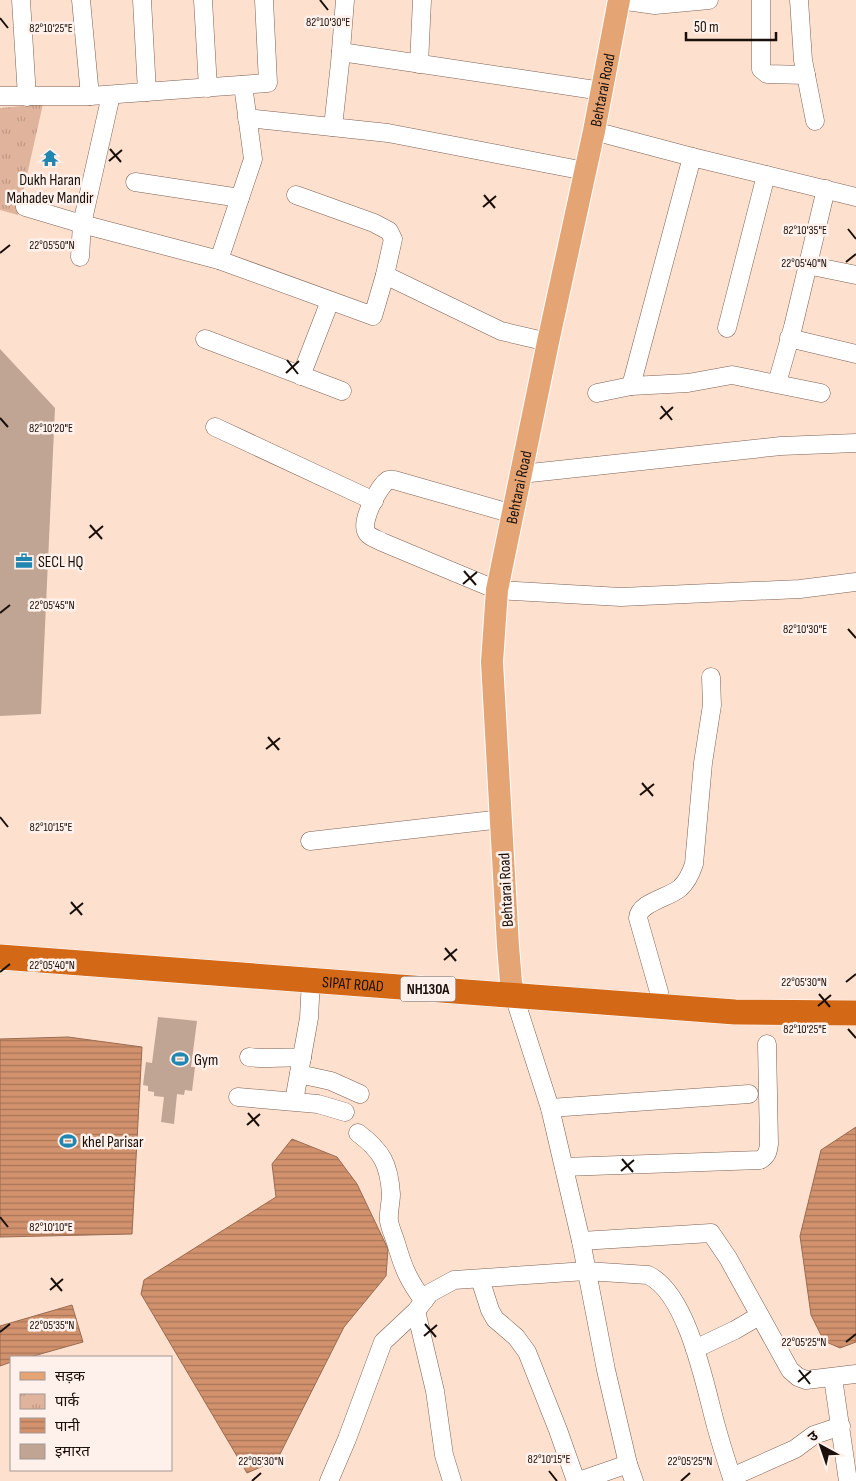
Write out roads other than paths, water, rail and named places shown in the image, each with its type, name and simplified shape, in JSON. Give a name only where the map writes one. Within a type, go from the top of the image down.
[{"type":"highway","name":"SIPAT ROAD","points":[[0,942],[512,989],[735,1012],[856,1013]]},
{"type":"highway","name":"SIPAT ROAD","points":[[0,956],[311,980],[512,989],[659,992],[816,1000],[856,999]]},
{"type":"main road","name":"Behtarai Road","points":[[512,989],[492,662],[497,590],[594,131],[619,0]]},
{"type":"street","points":[[21,0],[27,97]]},
{"type":"street","points":[[81,0],[90,96]]},
{"type":"street","points":[[142,0],[147,92]]},
{"type":"street","points":[[203,0],[208,88]]},
{"type":"street","points":[[0,96],[111,95],[268,83],[264,0]]},
{"type":"street","points":[[332,127],[345,0]]},
{"type":"street","points":[[419,64],[422,0]]},
{"type":"street","points":[[619,0],[655,5],[709,0]]},
{"type":"street","points":[[761,0],[761,69],[767,74],[806,75]]},
{"type":"street","points":[[799,0],[801,38],[815,121]]},
{"type":"street","points":[[341,52],[602,91]]},
{"type":"street","points":[[219,260],[253,158],[246,118],[243,85]]},
{"type":"street","points":[[80,257],[82,224],[111,95]]},
{"type":"street","points":[[246,118],[388,133],[585,171]]},
{"type":"street","points":[[594,131],[856,197]]},
{"type":"street","points":[[631,386],[692,157]]},
{"type":"street","points":[[727,328],[766,175]]},
{"type":"street","points":[[135,182],[240,198]]},
{"type":"street","points":[[777,383],[826,189]]},
{"type":"street","points":[[24,207],[219,260],[373,316],[394,239],[389,230],[296,195]]},
{"type":"street","points":[[808,265],[856,275]]},
{"type":"street","points":[[385,275],[501,331],[548,342]]},
{"type":"street","points":[[301,376],[330,301]]},
{"type":"street","points":[[789,338],[856,354]]},
{"type":"street","points":[[205,339],[342,391]]},
{"type":"street","points":[[597,393],[631,386],[688,383],[732,375],[821,393]]},
{"type":"street","points":[[215,427],[374,501]]},
{"type":"street","points":[[521,474],[781,446],[856,443]]},
{"type":"street","points":[[513,514],[394,480],[385,482],[367,516],[365,525],[369,535],[382,542],[497,590],[621,597],[800,589],[856,582]]},
{"type":"street","points":[[659,992],[638,914],[644,907],[679,889],[691,873],[694,864],[712,705],[711,677]]},
{"type":"street","points":[[310,841],[502,819]]},
{"type":"street","points":[[294,1101],[309,1018],[311,980]]},
{"type":"street","points":[[512,989],[550,1108],[581,1241],[606,1370],[628,1464],[634,1481]]},
{"type":"street","points":[[564,1167],[760,1160],[764,1158],[769,1144],[767,1044]]},
{"type":"street","points":[[249,1057],[260,1059],[291,1057],[300,1066],[360,1094]]},
{"type":"street","points":[[550,1108],[749,1094]]},
{"type":"street","points":[[238,1097],[318,1104],[345,1112]]},
{"type":"street","points":[[358,1133],[371,1143],[382,1157],[391,1196],[388,1213],[389,1222],[405,1272],[412,1284],[420,1306],[444,1455],[452,1481]]},
{"type":"street","points":[[581,1241],[711,1233],[728,1258],[790,1370],[798,1377],[806,1380],[856,1374]]},
{"type":"street","points":[[328,1481],[347,1439],[383,1342],[420,1306],[430,1292],[454,1280],[586,1271],[638,1273],[656,1279],[664,1286],[672,1298],[695,1349],[732,1479],[795,1449],[814,1435],[841,1426]]},
{"type":"street","points":[[480,1279],[490,1310],[495,1319],[516,1337],[527,1352],[577,1481],[628,1464]]},
{"type":"street","points":[[695,1349],[736,1330],[759,1316]]},
{"type":"street","points":[[833,1378],[848,1481]]},
{"type":"water","name":"khel Parisar","points":[[68,1037],[142,1047],[132,1234],[0,1237],[0,1039]]},
{"type":"water","points":[[856,1127],[856,1342],[840,1348],[824,1341],[811,1315],[800,1236],[821,1150]]},
{"type":"water","points":[[292,1139],[337,1157],[357,1184],[388,1249],[386,1276],[344,1327],[277,1460],[247,1473],[141,1294],[144,1280],[276,1197],[272,1164]]},
{"type":"water","points":[[72,1305],[83,1342],[34,1356],[10,1356],[10,1362],[0,1366],[0,1326]]},
{"type":"place","name":"Dukh Haran Mahadev Mandir","points":[[50,158]]},
{"type":"place","name":"SECL HQ","points":[[24,561]]},
{"type":"place","name":"Gym","points":[[180,1059]]},
{"type":"place","name":"khel Parisar","points":[[68,1141]]}]
